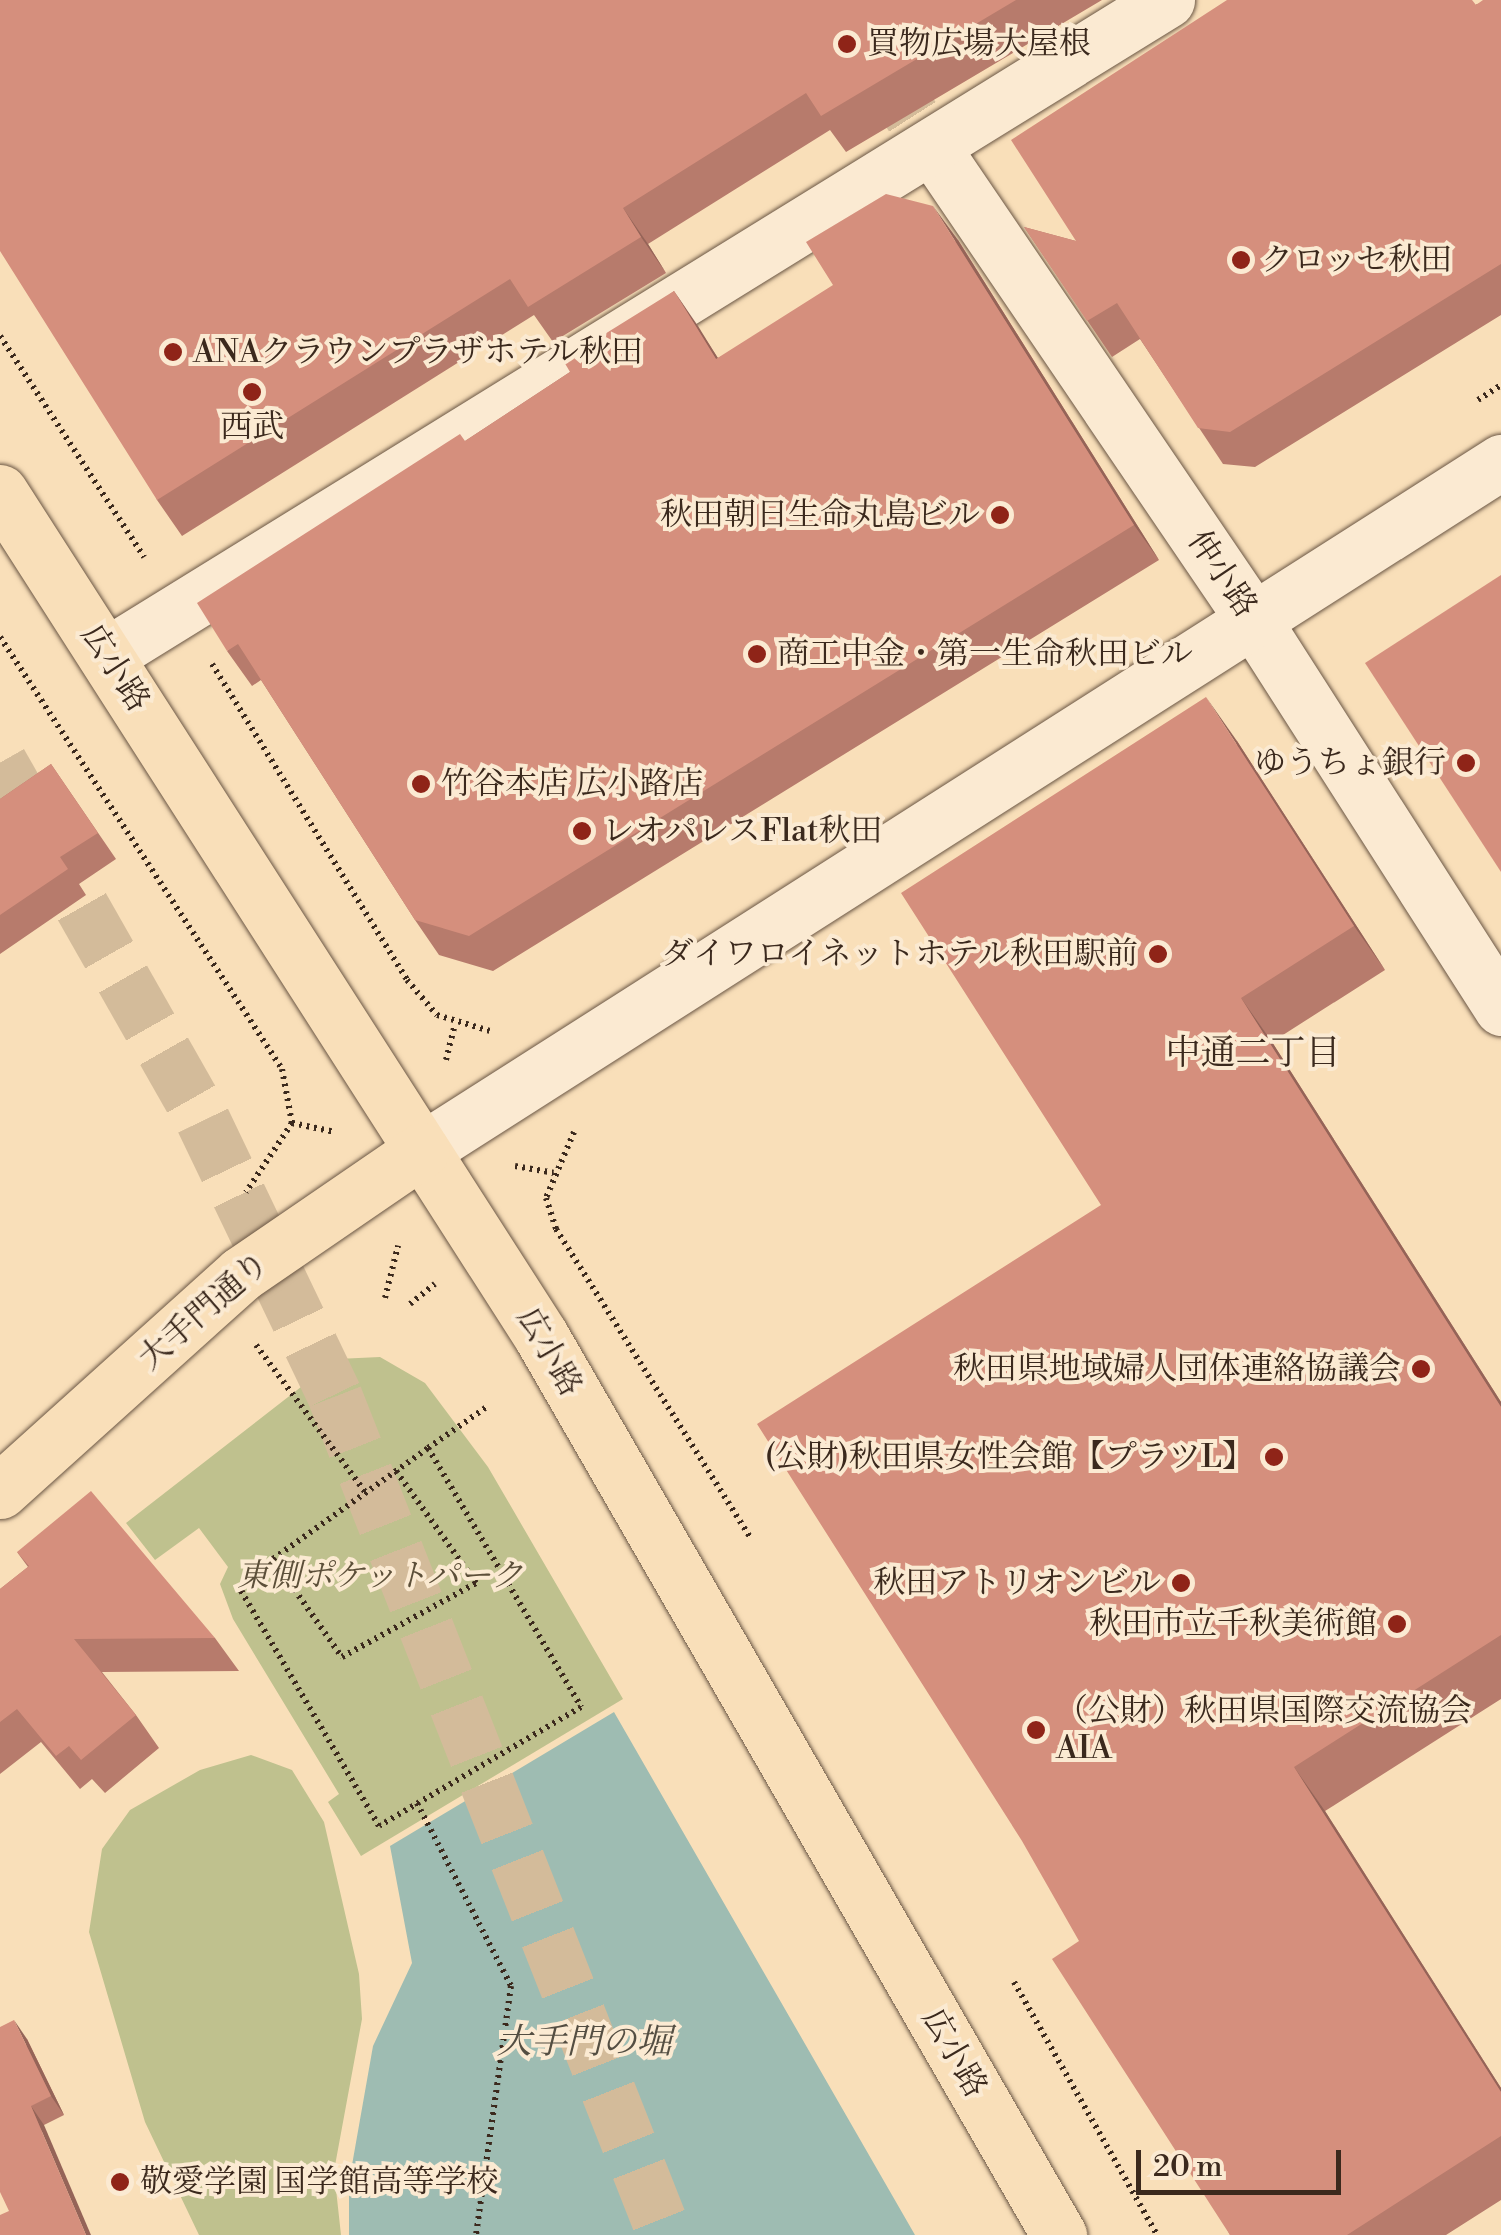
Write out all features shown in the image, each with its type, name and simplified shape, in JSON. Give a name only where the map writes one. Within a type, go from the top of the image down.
[{"type":"main road","name":"広小路","points":[[0,492],[422,1150],[643,1507],[1059,2235]]},
{"type":"main road","name":"大手門通り","points":[[0,1491],[242,1274],[422,1150]]},
{"type":"street","points":[[108,655],[1167,0]]},
{"type":"street","name":"仲小路","points":[[932,147],[1252,618],[1501,1008]]},
{"type":"street","points":[[422,1150],[1501,462]]},
{"type":"path","points":[[0,336],[179,610],[406,980],[455,1024],[490,1031],[506,1020]]},
{"type":"path","points":[[1470,405],[1501,385]]},
{"type":"path","points":[[0,637],[282,1069],[292,1124],[240,1202]]},
{"type":"path","points":[[584,1120],[563,1146],[546,1198],[556,1229],[750,1536]]},
{"type":"path","points":[[242,1326],[366,1492]]},
{"type":"path","points":[[428,1448],[581,1706],[379,1826],[256,1627],[241,1591],[272,1559],[396,1472],[428,1448],[488,1406]]},
{"type":"path","points":[[272,1559],[342,1657],[476,1583],[396,1472]]},
{"type":"path","points":[[417,1803],[511,1986],[476,2235]]},
{"type":"path","points":[[1014,1982],[1157,2235]]},
{"type":"green space","name":"東側ポケットパーク","points":[[380,1357],[425,1383],[488,1467],[623,1699],[361,1856],[328,1802],[339,1794],[233,1619],[220,1584],[228,1567],[199,1528],[155,1560],[126,1523],[337,1359]]},
{"type":"green space","points":[[251,1755],[292,1770],[324,1822],[359,1974],[362,2019],[334,2171],[341,2235],[199,2235],[145,2122],[89,1932],[102,1849],[130,1810],[200,1770]]},
{"type":"water","name":"大手門の堀","points":[[614,1712],[915,2235],[349,2235],[349,2182],[373,2046],[412,1963],[390,1846]]},
{"type":"building","name":"西武","points":[[0,0],[1016,0],[821,116],[806,93],[623,208],[641,237],[528,307],[510,279],[157,500],[0,251]]},
{"type":"building","points":[[1227,0],[1472,0],[1476,5],[1483,0],[1501,0],[1501,264],[1230,432],[1198,428],[1117,303],[1087,321],[1024,227],[1076,241],[1011,140]]},
{"type":"building","points":[[886,194],[933,206],[1134,525],[469,936],[415,920],[238,644],[227,651],[197,603],[460,434],[465,441],[570,372],[563,360],[674,291],[716,359],[833,285],[806,242]]},
{"type":"building","name":"ゆうちょ銀行","points":[[1501,575],[1501,872],[1365,663]]},
{"type":"building","points":[[1206,697],[1354,926],[1241,998],[1501,1407],[1501,1635],[1294,1767],[1501,2092],[1501,2136],[1347,2235],[1230,2235],[1052,1959],[1079,1941],[1022,1841],[757,1424],[1101,1205],[901,893]]},
{"type":"building","points":[[51,764],[98,833],[60,857],[68,869],[0,915],[0,799]]},
{"type":"building","points":[[91,1491],[215,1638],[74,1639],[136,1715],[81,1760],[69,1746],[56,1756],[17,1709],[0,1722],[0,1589],[29,1566],[17,1552]]},
{"type":"building","points":[[14,2020],[51,2096],[31,2106],[86,2235],[0,2235],[0,2215],[9,2211],[0,2192],[0,2027]]},
{"type":"tunnel","points":[[838,0],[932,147]]},
{"type":"tunnel","points":[[0,762],[203,1120],[335,1396],[665,2235]]},
{"type":"place","name":"買物広場大屋根","points":[[847,44]]},
{"type":"place","name":"クロッセ秋田","points":[[1241,260]]},
{"type":"place","name":"ANAクラウンプラザホテル秋田","points":[[173,352]]},
{"type":"place","name":"西武","points":[[252,392]]},
{"type":"place","name":"秋田朝日生命丸島ビル","points":[[1000,515]]},
{"type":"place","name":"商工中金・第一生命秋田ビル","points":[[757,654]]},
{"type":"place","name":"ゆうちょ銀行","points":[[1466,763]]},
{"type":"place","name":"竹谷本店 広小路店","points":[[421,784]]},
{"type":"place","name":"レオパレスFlat秋田","points":[[582,831]]},
{"type":"place","name":"ダイワロイネットホテル秋田駅前","points":[[1158,954]]},
{"type":"place","name":"秋田県地域婦人団体連絡協議会","points":[[1421,1369]]},
{"type":"place","name":"(公財)秋田県女性会館【プラツL】","points":[[1274,1457]]},
{"type":"place","name":"秋田アトリオンビル","points":[[1181,1583]]},
{"type":"place","name":"秋田市立千秋美術館","points":[[1397,1624]]},
{"type":"place","name":"（公財）秋田県国際交流協会 AIA","points":[[1036,1730]]},
{"type":"place","name":"敬愛学園 国学館高等学校","points":[[120,2182]]},
{"type":"district","name":"中通二丁目","points":[[1253,1054]]}]
